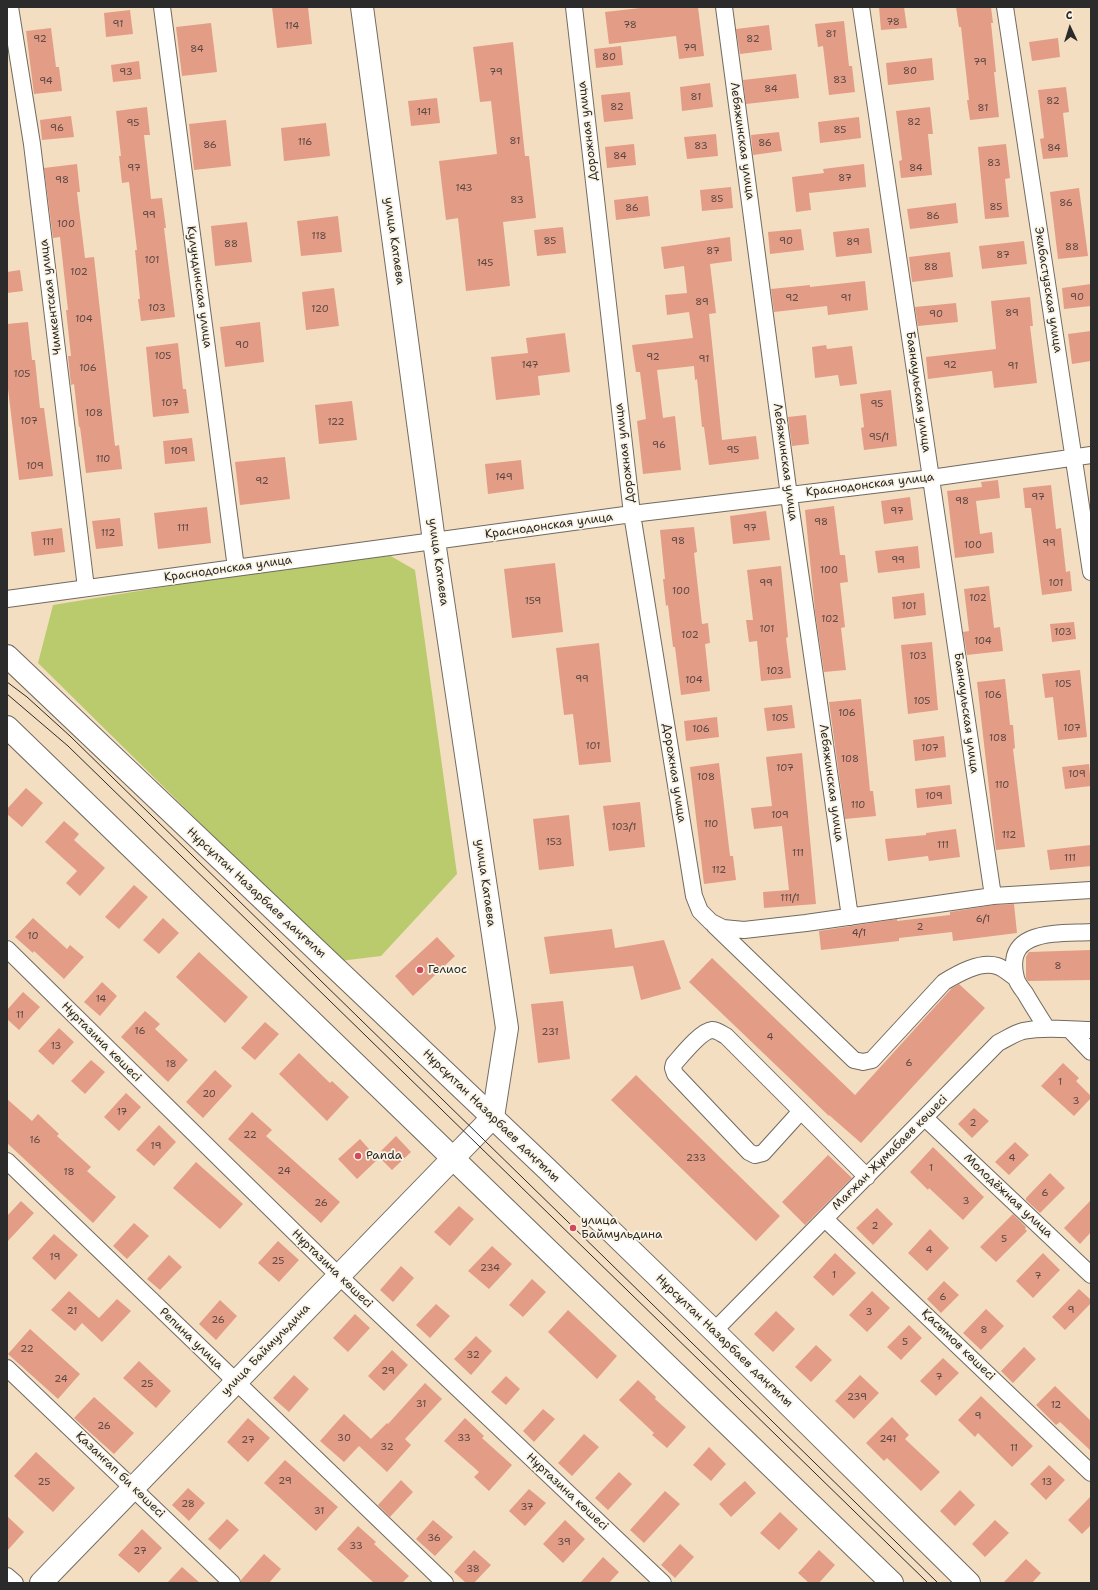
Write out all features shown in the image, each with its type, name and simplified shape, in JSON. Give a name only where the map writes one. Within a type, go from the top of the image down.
[{"type":"main road","name":"улица Катаева","points":[[362,7],[434,541],[507,1028],[492,1117]]},
{"type":"main road","name":"Нұрсұлтан Назарбаев даңғылы","points":[[7,656],[492,1117],[714,1331],[969,1583]]},
{"type":"main road","points":[[7,727],[892,1583]]},
{"type":"main road","name":"улица Баймульдина","points":[[41,1583],[492,1117]]},
{"type":"street","name":"Чимкентская улица","points":[[10,7],[32,144],[86,588]]},
{"type":"street","name":"Кулундинская улица","points":[[162,7],[236,568]]},
{"type":"street","name":"Дорожная улица","points":[[574,7],[632,514],[694,896],[700,911],[854,1060],[863,1062],[872,1060],[944,982],[959,973],[982,965],[998,966],[1016,978]]},
{"type":"street","name":"Лебяжинская улица","points":[[724,7],[789,496],[850,917]]},
{"type":"street","name":"Баянаульская улица","points":[[861,7],[993,896]]},
{"type":"street","name":"Экибастузская улица","points":[[1005,7],[1091,572]]},
{"type":"street","name":"Краснодонская улица","points":[[7,599],[632,514],[931,478],[1091,455]]},
{"type":"street","points":[[711,922],[723,928],[744,930],[850,917],[993,896],[1091,890]]},
{"type":"street","points":[[1046,1027],[1016,978],[1014,962],[1017,949],[1025,941],[1043,935],[1091,932]]},
{"type":"street","name":"Нұртазина көшесі","points":[[7,949],[338,1275],[663,1583]]},
{"type":"street","name":"Мағжан Жұмабаев көшесі","points":[[714,1331],[998,1043],[1021,1032],[1046,1027],[1070,1030],[1091,1030]]},
{"type":"street","points":[[801,1111],[763,1153],[755,1155],[749,1152],[675,1074],[673,1068],[674,1064],[704,1033],[712,1030],[718,1031],[726,1036],[801,1111],[867,1177]]},
{"type":"street","points":[[1070,1030],[1091,1052]]},
{"type":"street","name":"Молодёжная улица","points":[[925,1118],[1091,1275]]},
{"type":"street","name":"Репина улица","points":[[7,1161],[445,1583]]},
{"type":"street","name":"Қасымов көшесі","points":[[825,1219],[1091,1473]]},
{"type":"street","name":"Қазанғап би көшесі","points":[[7,1368],[232,1583]]},
{"type":"street","points":[[7,1576],[15,1583]]},
{"type":"green space","points":[[382,551],[415,570],[457,874],[381,956],[340,961],[38,663],[53,605]]},
{"type":"building","points":[[272,7],[308,7],[312,44],[277,48]]},
{"type":"building","points":[[649,7],[698,7],[704,56],[679,59],[676,36],[609,44],[605,12]]},
{"type":"building","points":[[879,7],[904,7],[907,28],[881,30]]},
{"type":"building","points":[[956,7],[991,7],[993,23],[991,23],[996,72],[994,72],[999,117],[970,120],[961,27],[959,27]]},
{"type":"building","points":[[130,10],[133,34],[106,37],[104,13]]},
{"type":"building","points":[[844,21],[849,66],[852,66],[855,92],[829,95],[823,46],[818,47],[815,24]]},
{"type":"building","points":[[211,23],[217,72],[182,76],[176,27]]},
{"type":"building","points":[[769,25],[772,50],[740,54],[736,29]]},
{"type":"building","points":[[51,28],[56,67],[59,67],[62,91],[34,94],[26,31]]},
{"type":"building","points":[[1058,38],[1060,57],[1032,61],[1029,42]]},
{"type":"building","points":[[513,42],[525,156],[529,156],[536,218],[503,222],[510,286],[466,291],[458,218],[446,220],[439,161],[497,154],[491,101],[480,102],[473,47]]},
{"type":"building","points":[[621,46],[623,65],[596,68],[594,49]]},
{"type":"building","points":[[932,58],[934,80],[888,85],[886,63]]},
{"type":"building","points":[[139,61],[141,79],[113,82],[111,65]]},
{"type":"building","points":[[796,74],[799,98],[746,104],[743,80]]},
{"type":"building","points":[[710,83],[713,107],[682,111],[680,87]]},
{"type":"building","points":[[1066,87],[1069,112],[1063,113],[1068,157],[1043,159],[1040,139],[1044,138],[1038,90]]},
{"type":"building","points":[[630,92],[633,119],[604,122],[601,95]]},
{"type":"building","points":[[437,98],[440,123],[411,126],[408,101]]},
{"type":"building","points":[[147,107],[150,135],[144,135],[151,199],[162,198],[166,228],[164,228],[175,317],[141,321],[135,250],[137,250],[129,182],[122,183],[119,156],[121,156],[116,111]]},
{"type":"building","points":[[930,107],[933,134],[928,134],[932,175],[901,178],[899,161],[902,160],[896,111]]},
{"type":"building","points":[[71,116],[74,137],[42,140],[40,120]]},
{"type":"building","points":[[859,117],[861,138],[820,143],[818,122]]},
{"type":"building","points":[[226,120],[231,166],[194,170],[189,124]]},
{"type":"building","points":[[326,123],[330,156],[284,161],[281,128]]},
{"type":"building","points":[[779,132],[782,151],[753,155],[751,135]]},
{"type":"building","points":[[716,134],[718,156],[687,159],[684,137]]},
{"type":"building","points":[[634,144],[636,165],[607,168],[605,147]]},
{"type":"building","points":[[1006,144],[1010,178],[1005,179],[1009,217],[985,219],[978,147]]},
{"type":"building","points":[[77,164],[80,192],[77,192],[85,258],[94,257],[115,446],[119,445],[122,469],[86,473],[74,384],[71,385],[68,356],[71,356],[66,310],[68,310],[60,237],[53,238],[44,168]]},
{"type":"building","points":[[864,164],[866,187],[809,193],[811,210],[796,212],[792,177],[824,173],[823,169]]},
{"type":"building","points":[[731,187],[733,208],[702,211],[700,190]]},
{"type":"building","points":[[1079,188],[1088,256],[1058,259],[1050,192]]},
{"type":"building","points":[[648,196],[650,216],[616,220],[614,200]]},
{"type":"building","points":[[956,203],[958,223],[910,229],[907,209]]},
{"type":"building","points":[[338,216],[342,252],[301,256],[297,221]]},
{"type":"building","points":[[247,222],[252,262],[215,266],[211,226]]},
{"type":"building","points":[[563,227],[566,253],[537,256],[534,230]]},
{"type":"building","points":[[869,228],[872,253],[836,257],[833,232]]},
{"type":"building","points":[[801,229],[804,250],[770,254],[768,232]]},
{"type":"building","points":[[730,237],[732,261],[710,264],[716,313],[709,314],[722,440],[756,436],[759,459],[709,465],[704,427],[702,427],[697,379],[695,380],[694,366],[657,370],[663,418],[675,416],[681,470],[643,474],[637,421],[646,419],[640,372],[636,372],[632,345],[693,338],[689,312],[667,315],[665,295],[687,293],[684,266],[664,269],[661,247]]},
{"type":"building","points":[[1024,241],[1027,264],[982,269],[979,246]]},
{"type":"building","points":[[950,252],[953,277],[912,282],[909,257]]},
{"type":"building","points":[[20,270],[23,291],[7,293],[7,272]]},
{"type":"building","points":[[865,281],[868,310],[828,315],[827,306],[774,312],[771,289],[810,285],[810,287]]},
{"type":"building","points":[[1091,284],[1091,306],[1064,309],[1062,288]]},
{"type":"building","points":[[334,288],[339,326],[306,330],[302,292]]},
{"type":"building","points":[[1030,297],[1033,326],[1030,326],[1037,383],[994,388],[992,371],[928,379],[926,357],[996,349],[991,301]]},
{"type":"building","points":[[956,303],[958,322],[918,326],[915,307]]},
{"type":"building","points":[[28,322],[32,360],[35,360],[40,408],[44,408],[53,476],[19,480],[7,389],[7,324]]},
{"type":"building","points":[[260,322],[264,362],[225,367],[220,327]]},
{"type":"building","points":[[1091,331],[1091,361],[1072,364],[1068,334]]},
{"type":"building","points":[[565,333],[570,372],[538,376],[540,395],[496,400],[491,357],[528,353],[526,338]]},
{"type":"building","points":[[178,343],[183,389],[186,389],[189,413],[153,417],[146,347]]},
{"type":"building","points":[[826,345],[827,349],[852,346],[857,384],[840,386],[838,375],[815,378],[812,347]]},
{"type":"building","points":[[891,390],[897,446],[864,450],[861,428],[864,427],[860,394]]},
{"type":"building","points":[[352,401],[357,440],[319,444],[315,405]]},
{"type":"building","points":[[806,415],[809,444],[792,446],[788,417]]},
{"type":"building","points":[[192,438],[195,461],[165,464],[163,441]]},
{"type":"building","points":[[285,457],[290,499],[240,505],[235,462]]},
{"type":"building","points":[[521,460],[524,489],[488,494],[485,464]]},
{"type":"building","points":[[998,480],[1000,498],[976,501],[980,534],[992,532],[994,553],[955,558],[947,491],[982,487],[981,482]]},
{"type":"building","points":[[1051,485],[1056,529],[1061,528],[1066,572],[1070,571],[1072,591],[1042,595],[1031,508],[1025,508],[1023,488]]},
{"type":"building","points":[[910,497],[913,520],[884,524],[881,501]]},
{"type":"building","points":[[834,506],[840,555],[845,555],[848,582],[840,583],[845,627],[841,628],[846,670],[824,672],[815,611],[805,510]]},
{"type":"building","points":[[207,507],[211,543],[158,549],[154,513]]},
{"type":"building","points":[[766,511],[770,540],[733,544],[730,516]]},
{"type":"building","points":[[120,518],[123,546],[96,549],[92,521]]},
{"type":"building","points":[[694,527],[697,552],[694,553],[702,624],[708,623],[710,643],[705,644],[710,691],[681,695],[668,605],[666,606],[660,530]]},
{"type":"building","points":[[62,528],[65,552],[34,556],[31,532]]},
{"type":"building","points":[[918,546],[920,568],[878,573],[875,551]]},
{"type":"building","points":[[555,563],[563,632],[512,638],[504,569]]},
{"type":"building","points":[[781,566],[788,637],[786,638],[791,678],[761,681],[757,641],[749,642],[746,620],[753,620],[747,570]]},
{"type":"building","points":[[989,586],[994,628],[1000,627],[1003,651],[967,655],[963,632],[969,631],[964,589]]},
{"type":"building","points":[[924,593],[926,615],[894,619],[892,597]]},
{"type":"building","points":[[1074,622],[1076,639],[1052,642],[1050,624]]},
{"type":"building","points":[[932,642],[938,710],[908,714],[901,645]]},
{"type":"building","points":[[599,643],[611,762],[579,765],[573,714],[564,715],[556,648]]},
{"type":"building","points":[[1080,670],[1087,737],[1058,740],[1053,697],[1045,698],[1042,674]]},
{"type":"building","points":[[1005,679],[1010,725],[1013,725],[1015,748],[1013,749],[1025,847],[996,850],[977,682]]},
{"type":"building","points":[[861,699],[870,791],[873,791],[876,816],[845,819],[829,702]]},
{"type":"building","points":[[792,705],[795,728],[767,731],[764,708]]},
{"type":"building","points":[[717,717],[719,737],[686,741],[684,721]]},
{"type":"building","points":[[944,736],[946,757],[915,761],[913,740]]},
{"type":"building","points":[[802,753],[816,904],[764,908],[763,892],[789,890],[782,826],[754,829],[751,808],[772,806],[766,757]]},
{"type":"building","points":[[719,763],[730,856],[733,856],[736,880],[704,884],[690,767]]},
{"type":"building","points":[[1089,764],[1091,786],[1065,789],[1062,767]]},
{"type":"building","points":[[950,785],[952,804],[917,808],[915,789]]},
{"type":"building","points":[[26,788],[43,803],[22,827],[7,814],[7,809]]},
{"type":"building","points":[[640,802],[645,847],[609,851],[603,806]]},
{"type":"building","points":[[569,815],[574,866],[539,870],[533,819]]},
{"type":"building","points":[[64,821],[79,834],[74,840],[105,868],[80,896],[66,883],[77,871],[45,842]]},
{"type":"building","points":[[956,829],[960,857],[929,861],[928,856],[888,861],[885,839],[926,835],[926,833]]},
{"type":"building","points":[[1091,845],[1091,866],[1050,870],[1047,850]]},
{"type":"building","points":[[134,885],[148,897],[119,929],[105,917]]},
{"type":"building","points":[[1014,904],[1017,933],[953,941],[952,932],[899,938],[899,941],[821,950],[819,931],[897,919],[897,921],[950,915],[950,912],[994,905]]},
{"type":"building","points":[[33,918],[67,949],[70,945],[84,957],[64,979],[34,951],[33,953],[15,937]]},
{"type":"building","points":[[163,918],[179,933],[159,954],[143,940]]},
{"type":"building","points":[[612,929],[615,948],[664,940],[681,989],[641,1000],[633,966],[550,974],[544,937]]},
{"type":"building","points":[[437,937],[455,956],[413,996],[395,976]]},
{"type":"building","points":[[1091,950],[1091,980],[1028,981],[1026,978],[1026,957],[1029,952]]},
{"type":"building","points":[[199,952],[248,997],[225,1023],[176,977]]},
{"type":"building","points":[[712,958],[855,1095],[952,988],[959,984],[985,1008],[861,1143],[829,1116],[689,982]]},
{"type":"building","points":[[102,982],[117,996],[100,1016],[84,1002]]},
{"type":"building","points":[[23,992],[40,1007],[19,1030],[7,1019],[7,1010]]},
{"type":"building","points":[[563,1001],[570,1059],[538,1063],[531,1004]]},
{"type":"building","points":[[145,1011],[160,1024],[155,1029],[188,1060],[168,1082],[121,1037]]},
{"type":"building","points":[[265,1022],[279,1034],[255,1060],[241,1048]]},
{"type":"building","points":[[59,1028],[74,1042],[53,1065],[38,1051]]},
{"type":"building","points":[[299,1053],[330,1083],[332,1081],[349,1097],[327,1121],[279,1074]]},
{"type":"building","points":[[91,1060],[105,1072],[85,1094],[71,1081]]},
{"type":"building","points":[[1063,1063],[1079,1078],[1076,1081],[1091,1096],[1091,1098],[1074,1116],[1041,1086]]},
{"type":"building","points":[[215,1070],[232,1086],[203,1118],[186,1102]]},
{"type":"building","points":[[636,1075],[780,1216],[756,1241],[611,1100]]},
{"type":"building","points":[[126,1093],[141,1107],[119,1131],[104,1117]]},
{"type":"building","points":[[7,1099],[32,1121],[38,1114],[59,1134],[57,1136],[91,1167],[87,1171],[116,1197],[93,1223],[7,1143]]},
{"type":"building","points":[[974,1108],[989,1121],[972,1138],[958,1124]]},
{"type":"building","points":[[252,1112],[272,1130],[266,1136],[340,1202],[321,1223],[228,1139]]},
{"type":"building","points":[[159,1125],[176,1142],[154,1166],[136,1150]]},
{"type":"building","points":[[396,1136],[411,1152],[392,1170],[377,1155]]},
{"type":"building","points":[[360,1139],[378,1159],[357,1179],[338,1159]]},
{"type":"building","points":[[1015,1142],[1029,1155],[1009,1175],[995,1162]]},
{"type":"building","points":[[933,1147],[984,1197],[963,1220],[929,1188],[928,1190],[910,1172]]},
{"type":"building","points":[[828,1155],[852,1178],[805,1225],[782,1202]]},
{"type":"building","points":[[196,1162],[243,1204],[220,1229],[173,1188]]},
{"type":"building","points":[[1050,1173],[1065,1188],[1040,1213],[1026,1200],[1026,1198]]},
{"type":"building","points":[[1091,1200],[1091,1232],[1080,1244],[1064,1228]]},
{"type":"building","points":[[21,1201],[34,1213],[7,1242],[7,1216]]},
{"type":"building","points":[[459,1206],[474,1219],[450,1246],[434,1232]]},
{"type":"building","points":[[877,1208],[893,1224],[873,1245],[856,1228]]},
{"type":"building","points":[[1013,1214],[1026,1227],[1025,1229],[1027,1231],[996,1262],[980,1247]]},
{"type":"building","points":[[134,1223],[149,1236],[127,1259],[113,1246]]},
{"type":"building","points":[[930,1229],[949,1248],[927,1271],[908,1253]]},
{"type":"building","points":[[54,1234],[78,1255],[55,1280],[32,1258]]},
{"type":"building","points":[[278,1241],[299,1260],[279,1282],[258,1263]]},
{"type":"building","points":[[492,1246],[512,1264],[489,1289],[468,1271]]},
{"type":"building","points":[[835,1253],[856,1273],[833,1296],[813,1277]]},
{"type":"building","points":[[1043,1253],[1060,1270],[1033,1298],[1016,1281]]},
{"type":"building","points":[[169,1255],[182,1267],[160,1290],[147,1279]]},
{"type":"building","points":[[401,1266],[414,1278],[393,1302],[380,1290]]},
{"type":"building","points":[[532,1279],[546,1292],[523,1317],[509,1305]]},
{"type":"building","points":[[944,1281],[959,1295],[941,1313],[927,1299]]},
{"type":"building","points":[[1079,1289],[1091,1300],[1091,1303],[1065,1330],[1052,1317]]},
{"type":"building","points":[[69,1291],[99,1318],[117,1299],[131,1311],[102,1342],[82,1323],[75,1331],[51,1310]]},
{"type":"building","points":[[872,1291],[890,1308],[867,1332],[849,1315]]},
{"type":"building","points":[[220,1300],[237,1316],[216,1340],[199,1324]]},
{"type":"building","points":[[436,1304],[450,1316],[430,1338],[416,1325]]},
{"type":"building","points":[[986,1309],[1004,1326],[981,1350],[963,1333]]},
{"type":"building","points":[[568,1310],[617,1356],[597,1379],[548,1332]]},
{"type":"building","points":[[776,1311],[795,1329],[773,1352],[754,1334]]},
{"type":"building","points":[[355,1314],[370,1328],[348,1352],[333,1338]]},
{"type":"building","points":[[909,1325],[922,1338],[901,1360],[887,1347]]},
{"type":"building","points":[[30,1329],[80,1374],[58,1399],[8,1354]]},
{"type":"building","points":[[476,1336],[492,1351],[471,1375],[454,1359]]},
{"type":"building","points":[[816,1345],[832,1360],[811,1382],[795,1367]]},
{"type":"building","points":[[1024,1347],[1036,1359],[1013,1383],[1001,1371]]},
{"type":"building","points":[[392,1350],[408,1365],[384,1391],[368,1376]]},
{"type":"building","points":[[943,1358],[959,1373],[936,1396],[920,1381]]},
{"type":"building","points":[[139,1361],[171,1391],[156,1408],[123,1378]]},
{"type":"building","points":[[294,1375],[309,1389],[289,1412],[273,1398]]},
{"type":"building","points":[[860,1375],[879,1393],[854,1419],[835,1401]]},
{"type":"building","points":[[506,1376],[520,1389],[506,1405],[491,1392]]},
{"type":"building","points":[[638,1380],[656,1397],[655,1399],[686,1427],[667,1448],[652,1435],[654,1433],[619,1400]]},
{"type":"building","points":[[425,1383],[442,1399],[405,1439],[411,1445],[387,1472],[359,1446],[344,1462],[320,1441],[344,1414],[371,1439],[387,1423],[388,1424]]},
{"type":"building","points":[[1055,1386],[1091,1421],[1091,1451],[1060,1422],[1056,1425],[1036,1405]]},
{"type":"building","points":[[981,1396],[1033,1446],[1012,1467],[978,1433],[975,1437],[958,1420]]},
{"type":"building","points":[[94,1397],[134,1433],[114,1454],[74,1418]]},
{"type":"building","points":[[543,1409],[555,1419],[534,1442],[523,1431]]},
{"type":"building","points":[[892,1417],[909,1435],[905,1439],[940,1472],[921,1491],[887,1458],[884,1461],[866,1443]]},
{"type":"building","points":[[248,1418],[270,1438],[248,1462],[227,1442]]},
{"type":"building","points":[[465,1418],[484,1436],[482,1438],[512,1465],[489,1491],[474,1477],[479,1472],[444,1441]]},
{"type":"building","points":[[584,1434],[599,1447],[572,1476],[558,1463]]},
{"type":"building","points":[[709,1447],[726,1464],[711,1481],[693,1465]]},
{"type":"building","points":[[36,1452],[75,1488],[53,1512],[14,1476]]},
{"type":"building","points":[[285,1460],[338,1507],[316,1531],[264,1483]]},
{"type":"building","points":[[1049,1465],[1065,1480],[1046,1500],[1030,1484]]},
{"type":"building","points":[[619,1472],[632,1484],[608,1510],[595,1498]]},
{"type":"building","points":[[401,1480],[413,1492],[390,1517],[378,1505]]},
{"type":"building","points":[[745,1481],[756,1493],[731,1517],[719,1504]]},
{"type":"building","points":[[188,1488],[205,1503],[189,1521],[172,1505]]},
{"type":"building","points":[[529,1489],[546,1503],[525,1526],[509,1511]]},
{"type":"building","points":[[960,1490],[975,1505],[955,1526],[940,1511]]},
{"type":"building","points":[[665,1491],[680,1504],[644,1543],[630,1530]]},
{"type":"building","points":[[1091,1496],[1091,1525],[1082,1534],[1068,1520]]},
{"type":"building","points":[[780,1512],[798,1529],[779,1550],[760,1533]]},
{"type":"building","points":[[7,1516],[24,1532],[7,1551]]},
{"type":"building","points":[[227,1519],[239,1530],[220,1550],[208,1539]]},
{"type":"building","points":[[433,1520],[453,1537],[435,1556],[416,1539]]},
{"type":"building","points":[[565,1520],[585,1539],[563,1563],[543,1544]]},
{"type":"building","points":[[995,1520],[1009,1533],[985,1557],[972,1544]]},
{"type":"building","points":[[358,1526],[376,1542],[374,1544],[409,1576],[402,1583],[374,1583],[337,1549]]},
{"type":"building","points":[[142,1529],[162,1548],[139,1573],[118,1555]]},
{"type":"building","points":[[680,1544],[694,1557],[675,1578],[661,1565]]},
{"type":"building","points":[[474,1550],[491,1565],[474,1583],[466,1583],[454,1572]]},
{"type":"building","points":[[819,1550],[835,1565],[819,1583],[809,1583],[798,1573]]},
{"type":"building","points":[[264,1554],[281,1569],[269,1583],[241,1583],[241,1580]]},
{"type":"building","points":[[603,1557],[619,1572],[609,1583],[580,1583]]},
{"type":"building","points":[[1026,1559],[1041,1573],[1032,1583],[1003,1583]]},
{"type":"building","points":[[182,1567],[200,1583],[167,1583]]},
{"type":"tram line","points":[[7,682],[27,697],[70,736],[938,1583]]},
{"type":"tram line","points":[[7,694],[68,746],[928,1583]]},
{"type":"place","name":"Гелиос","points":[[420,970]]},
{"type":"place","name":"Panda","points":[[358,1156]]},
{"type":"place","name":"улица Баймульдина","points":[[573,1228]]}]
